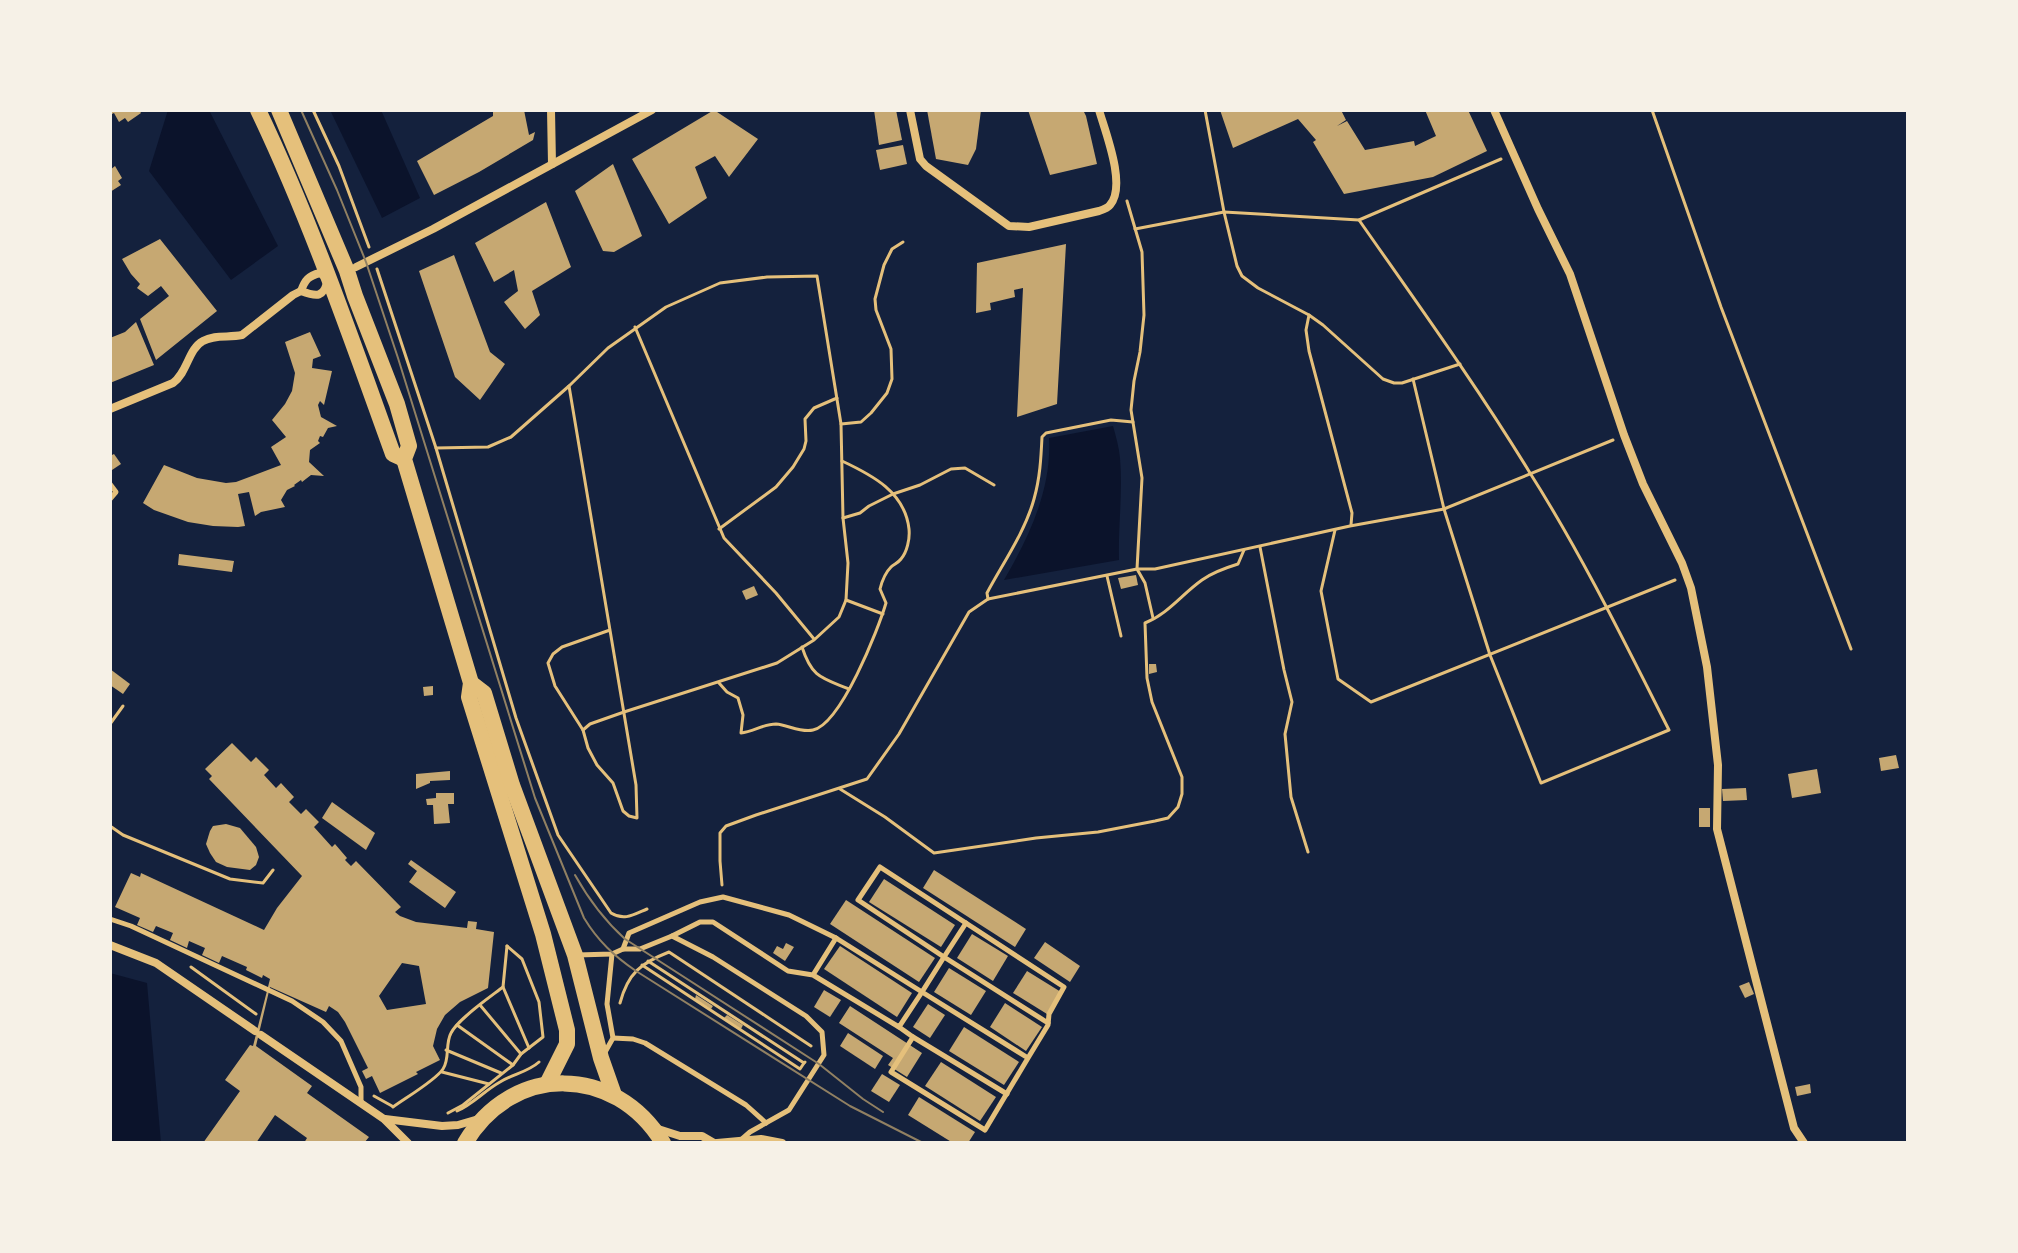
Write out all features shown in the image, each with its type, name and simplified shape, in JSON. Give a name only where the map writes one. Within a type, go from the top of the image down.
[{"type":"main road","points":[[279,110],[299,152],[379,380],[397,404]]},
{"type":"main road","points":[[259,111],[341,274],[397,404],[409,446],[404,459],[471,683],[469,697],[550,959],[567,1030],[567,1044],[547,1084]]},
{"type":"main road","points":[[341,274],[393,454],[404,459]]},
{"type":"main road","points":[[471,683],[484,693],[512,785],[575,955],[601,1058],[614,1095]]},
{"type":"main road","points":[[550,959],[575,955]]},
{"type":"main road","points":[[465,1143],[483,1117],[512,1095],[547,1084],[570,1083],[592,1086],[614,1095],[643,1115],[663,1143]]},
{"type":"street","points":[[551,110],[552,164]]},
{"type":"street","points":[[301,291],[311,295],[321,294],[341,274],[433,229],[652,110]]},
{"type":"street","points":[[910,110],[920,159],[926,166],[1009,226],[1029,227],[1110,207],[1116,194],[1113,155],[1099,110]]},
{"type":"street","points":[[1494,110],[1570,274],[1643,484],[1687,575],[1707,667],[1718,765],[1717,829],[1794,1128],[1804,1143]]},
{"type":"street","points":[[110,409],[173,383],[182,376],[195,348],[202,341],[242,335],[301,291],[311,276],[341,274]]},
{"type":"street","points":[[110,945],[156,963],[384,1119],[408,1143]]},
{"type":"street","points":[[384,1119],[442,1126],[458,1125],[483,1117]]},
{"type":"street","points":[[654,1128],[680,1136],[702,1136],[716,1143],[761,1139],[782,1143]]},
{"type":"lane","points":[[110,484],[116,492],[110,499]]},
{"type":"lane","points":[[913,1037],[891,1072],[985,1130],[1048,1023],[1049,1014],[1064,987],[880,867],[858,900],[1048,1023]]},
{"type":"lane","points":[[623,949],[629,933],[700,902],[723,897],[789,915],[836,938],[1028,1058]]},
{"type":"lane","points":[[110,919],[292,1001],[323,1022],[341,1041],[361,1087],[361,1103]]},
{"type":"lane","points":[[575,955],[612,954],[623,949],[640,949],[700,922],[713,922],[788,971],[813,975],[1007,1094]]},
{"type":"lane","points":[[899,1027],[966,923]]},
{"type":"lane","points":[[672,936],[806,1016],[822,1032],[824,1055],[789,1110],[750,1132],[742,1140]]},
{"type":"lane","points":[[813,975],[836,938]]},
{"type":"lane","points":[[601,1058],[613,1038],[607,1016],[612,954]]},
{"type":"lane","points":[[613,1038],[645,1043],[746,1105],[766,1123]]},
{"type":"path","points":[[313,110],[339,166],[373,258],[436,448],[516,718],[558,835],[611,913],[625,918],[647,909]]},
{"type":"path","points":[[1205,110],[1224,212],[1242,276],[1323,325],[1383,379],[1402,383],[1460,364]]},
{"type":"path","points":[[1652,110],[1721,307],[1851,649]]},
{"type":"path","points":[[1135,229],[1224,212],[1359,220],[1513,154]]},
{"type":"path","points":[[1116,194],[1126,195],[1142,252],[1144,315],[1131,410],[1142,478],[1137,569],[1145,583],[1153,620]]},
{"type":"path","points":[[1359,220],[1460,364],[1531,474],[1607,608],[1669,730],[1541,783],[1490,655],[1444,509],[1413,379]]},
{"type":"path","points":[[841,424],[861,422],[887,393],[892,379],[891,349],[876,310],[875,299],[884,265],[892,249],[903,242]]},
{"type":"path","points":[[436,448],[488,447],[511,437],[608,348],[666,307],[720,283],[767,277],[817,276],[841,424],[843,518],[848,563],[846,600],[839,617],[814,640],[777,663],[624,712],[590,724],[583,730]]},
{"type":"path","points":[[1309,315],[1306,330],[1309,351],[1352,513],[1350,526]]},
{"type":"path","points":[[635,327],[724,538],[776,593],[814,640]]},
{"type":"path","points":[[569,386],[624,712],[636,785],[637,818],[623,811],[613,783],[597,765],[583,730],[555,686],[548,663],[562,647],[610,630]]},
{"type":"path","points":[[719,529],[776,487],[804,449],[805,419],[814,408],[837,398]]},
{"type":"path","points":[[988,599],[987,593],[1025,524],[1034,500],[1041,467],[1042,437],[1046,433],[1111,420],[1133,422]]},
{"type":"path","points":[[723,897],[720,833],[726,826],[867,779],[925,690],[969,612],[988,599],[1137,569],[1155,569],[1350,526],[1444,509],[1624,435]]},
{"type":"path","points":[[718,682],[738,698],[743,715],[741,733],[779,724],[814,730],[835,712],[849,689],[883,614],[886,603],[880,589],[883,578],[901,559],[909,533],[903,506],[893,494],[868,472],[842,461]]},
{"type":"path","points":[[843,518],[860,513],[893,494],[920,485],[951,469],[965,468],[994,485]]},
{"type":"path","points":[[1335,530],[1321,591],[1338,679],[1371,702],[1687,575]]},
{"type":"path","points":[[1260,547],[1292,702],[1285,734],[1291,797],[1308,852]]},
{"type":"path","points":[[839,788],[934,853],[1098,832],[1168,818],[1178,807],[1182,777],[1152,702],[1147,678],[1145,623],[1165,612],[1202,579],[1219,569],[1238,564],[1244,550]]},
{"type":"path","points":[[1107,576],[1121,636]]},
{"type":"path","points":[[846,600],[883,614]]},
{"type":"path","points":[[802,647],[812,670],[819,677],[849,689]]},
{"type":"path","points":[[110,724],[123,706]]},
{"type":"path","points":[[110,826],[123,835],[230,879],[263,883],[273,870]]},
{"type":"path","points":[[529,1048],[503,987],[507,946],[522,959],[539,1002],[543,1037],[463,1105],[446,1113],[471,1104],[504,1079],[533,1068],[543,1059]]},
{"type":"path","points":[[620,1003],[632,976],[642,965],[669,952],[824,1055]]},
{"type":"path","points":[[648,961],[804,1063]]},
{"type":"path","points":[[642,965],[800,1069],[814,1048]]},
{"type":"path","points":[[393,1107],[441,1072],[446,1063],[451,1033],[503,987]]},
{"type":"path","points":[[480,1005],[521,1054]]},
{"type":"path","points":[[457,1025],[513,1065]]},
{"type":"path","points":[[446,1050],[501,1073]]},
{"type":"path","points":[[441,1072],[489,1084]]},
{"type":"path","points":[[361,1087],[399,1110]]},
{"type":"path","points":[[393,1107],[405,1109]]},
{"type":"water","points":[[168,110],[209,110],[278,246],[231,280],[149,171]]},
{"type":"water","points":[[330,110],[381,110],[420,198],[382,218]]},
{"type":"water","points":[[1113,426],[1121,471],[1119,560],[1004,580],[1022,547],[1043,494],[1049,438]]},
{"type":"water","points":[[110,973],[147,983],[161,1143],[110,1143]]},
{"type":"building","points":[[110,110],[139,110],[141,113],[128,122],[125,118],[119,122],[114,113],[110,115]]},
{"type":"building","points":[[493,110],[524,110],[529,135],[535,132],[533,140],[434,195],[417,161],[493,116]]},
{"type":"building","points":[[714,110],[758,139],[729,177],[715,156],[695,167],[707,198],[669,224],[632,159]]},
{"type":"building","points":[[874,110],[896,110],[902,140],[879,145]]},
{"type":"building","points":[[927,110],[981,110],[976,149],[968,165],[936,159]]},
{"type":"building","points":[[1028,110],[1083,110],[1097,164],[1050,175]]},
{"type":"building","points":[[1220,110],[1341,110],[1346,120],[1337,126],[1347,121],[1365,150],[1414,141],[1415,146],[1436,136],[1425,110],[1468,110],[1487,151],[1433,177],[1344,194],[1313,142],[1316,140],[1298,119],[1233,148]]},
{"type":"building","points":[[903,145],[907,164],[880,170],[876,150]]},
{"type":"building","points":[[613,164],[642,236],[614,252],[603,251],[575,191]]},
{"type":"building","points":[[115,166],[122,178],[118,181],[121,185],[110,192],[110,170]]},
{"type":"building","points":[[546,202],[571,267],[532,291],[540,315],[525,329],[504,302],[518,291],[514,270],[494,282],[475,243]]},
{"type":"building","points":[[160,239],[217,311],[156,360],[140,319],[169,296],[161,286],[148,296],[137,288],[140,284],[122,259]]},
{"type":"building","points":[[1066,244],[1057,404],[1017,417],[1023,288],[1014,290],[1015,297],[990,303],[991,310],[976,313],[977,263]]},
{"type":"building","points":[[454,255],[490,352],[505,364],[480,400],[455,377],[419,271]]},
{"type":"building","points":[[136,322],[154,365],[110,383],[110,338],[125,332]]},
{"type":"building","points":[[310,332],[321,356],[313,359],[312,368],[332,371],[324,405],[320,401],[318,405],[321,417],[337,426],[328,428],[323,437],[320,436],[320,443],[310,450],[309,462],[324,476],[311,475],[301,480],[287,490],[281,500],[285,507],[255,516],[249,492],[238,494],[245,526],[188,522],[143,503],[164,465],[197,478],[226,483],[281,465],[271,447],[286,437],[272,420],[292,391],[295,373],[285,342]]},
{"type":"building","points":[[114,454],[121,464],[112,470],[110,456]]},
{"type":"building","points":[[179,554],[234,561],[232,572],[178,565]]},
{"type":"building","points":[[1136,575],[1138,585],[1121,589],[1118,578]]},
{"type":"building","points":[[754,586],[758,595],[746,600],[742,591]]},
{"type":"building","points":[[1149,664],[1156,664],[1157,672],[1149,674]]},
{"type":"building","points":[[110,669],[130,684],[123,694],[110,685]]},
{"type":"building","points":[[433,686],[433,695],[424,696],[423,687]]},
{"type":"building","points":[[232,743],[251,762],[256,757],[269,770],[264,775],[276,788],[281,783],[294,797],[289,802],[301,814],[306,809],[319,822],[314,827],[332,847],[335,844],[351,866],[356,861],[401,907],[395,912],[400,916],[416,922],[467,928],[468,921],[477,922],[476,929],[494,932],[488,988],[460,1002],[445,1015],[437,1029],[433,1046],[440,1060],[380,1093],[372,1076],[366,1079],[362,1071],[368,1068],[338,1012],[329,1006],[326,1012],[270,987],[256,1046],[312,1086],[307,1093],[369,1137],[364,1143],[304,1143],[307,1138],[275,1115],[256,1143],[203,1143],[240,1091],[225,1080],[250,1045],[253,1046],[270,979],[263,975],[262,978],[246,970],[247,967],[222,956],[219,963],[202,955],[205,948],[189,941],[187,948],[170,940],[173,933],[156,926],[153,932],[137,925],[140,918],[115,907],[131,873],[140,877],[141,873],[264,930],[302,876],[209,779],[212,776],[205,769]],"holes":[[[402,963],[419,966],[426,1004],[387,1010],[379,996]]]},
{"type":"building","points":[[1896,755],[1899,768],[1881,771],[1879,758]]},
{"type":"building","points":[[1817,769],[1821,793],[1792,798],[1788,774]]},
{"type":"building","points":[[450,771],[450,780],[430,781],[416,789],[416,774]]},
{"type":"building","points":[[1746,788],[1747,800],[1723,801],[1722,789]]},
{"type":"building","points":[[436,793],[454,793],[454,804],[448,804],[450,823],[434,824],[433,805],[427,805],[426,799],[436,798]]},
{"type":"building","points":[[332,802],[375,833],[366,850],[322,818]]},
{"type":"building","points":[[1699,808],[1710,808],[1710,827],[1699,827]]},
{"type":"building","points":[[226,824],[240,828],[256,847],[259,857],[250,870],[227,867],[216,862],[210,853],[206,844],[210,831],[213,826]]},
{"type":"building","points":[[411,860],[456,892],[445,908],[409,882],[417,871],[408,864]]},
{"type":"building","points":[[934,870],[1026,929],[1015,947],[923,888]]},
{"type":"building","points":[[884,879],[955,925],[941,947],[869,902]]},
{"type":"building","points":[[846,900],[935,958],[919,982],[830,924]]},
{"type":"building","points":[[972,934],[1008,956],[993,981],[957,958]]},
{"type":"building","points":[[1045,942],[1080,966],[1070,982],[1034,958]]},
{"type":"building","points":[[786,943],[794,947],[785,961],[773,953],[777,946],[783,949]]},
{"type":"building","points":[[840,946],[912,993],[897,1017],[824,969]]},
{"type":"building","points":[[949,968],[986,991],[971,1015],[934,992]]},
{"type":"building","points":[[1027,971],[1061,992],[1047,1014],[1013,993]]},
{"type":"building","points":[[1749,982],[1754,994],[1745,998],[1739,986]]},
{"type":"building","points":[[824,990],[841,1000],[830,1017],[814,1007]]},
{"type":"building","points":[[696,995],[713,1006],[711,1009],[695,999]]},
{"type":"building","points":[[1005,1003],[1042,1027],[1026,1051],[990,1027]]},
{"type":"building","points":[[928,1004],[945,1015],[930,1038],[913,1027]]},
{"type":"building","points":[[850,1006],[922,1053],[907,1077],[888,1065],[893,1058],[839,1023]]},
{"type":"building","points":[[727,1015],[743,1025],[741,1029],[724,1018]]},
{"type":"building","points":[[964,1027],[1019,1062],[1004,1085],[949,1051]]},
{"type":"building","points":[[848,1033],[883,1056],[875,1069],[840,1046]]},
{"type":"building","points":[[941,1062],[996,1097],[980,1121],[925,1086]]},
{"type":"building","points":[[882,1074],[900,1085],[889,1102],[871,1091]]},
{"type":"building","points":[[1810,1084],[1811,1093],[1797,1096],[1795,1087]]},
{"type":"building","points":[[919,1097],[975,1132],[968,1143],[953,1143],[908,1115]]},
{"type":"tram line","points":[[301,110],[366,262],[535,798],[584,918],[607,948],[636,971],[850,1106],[923,1143]]},
{"type":"tram line","points":[[575,875],[597,909],[625,939],[819,1064],[883,1112]]}]
